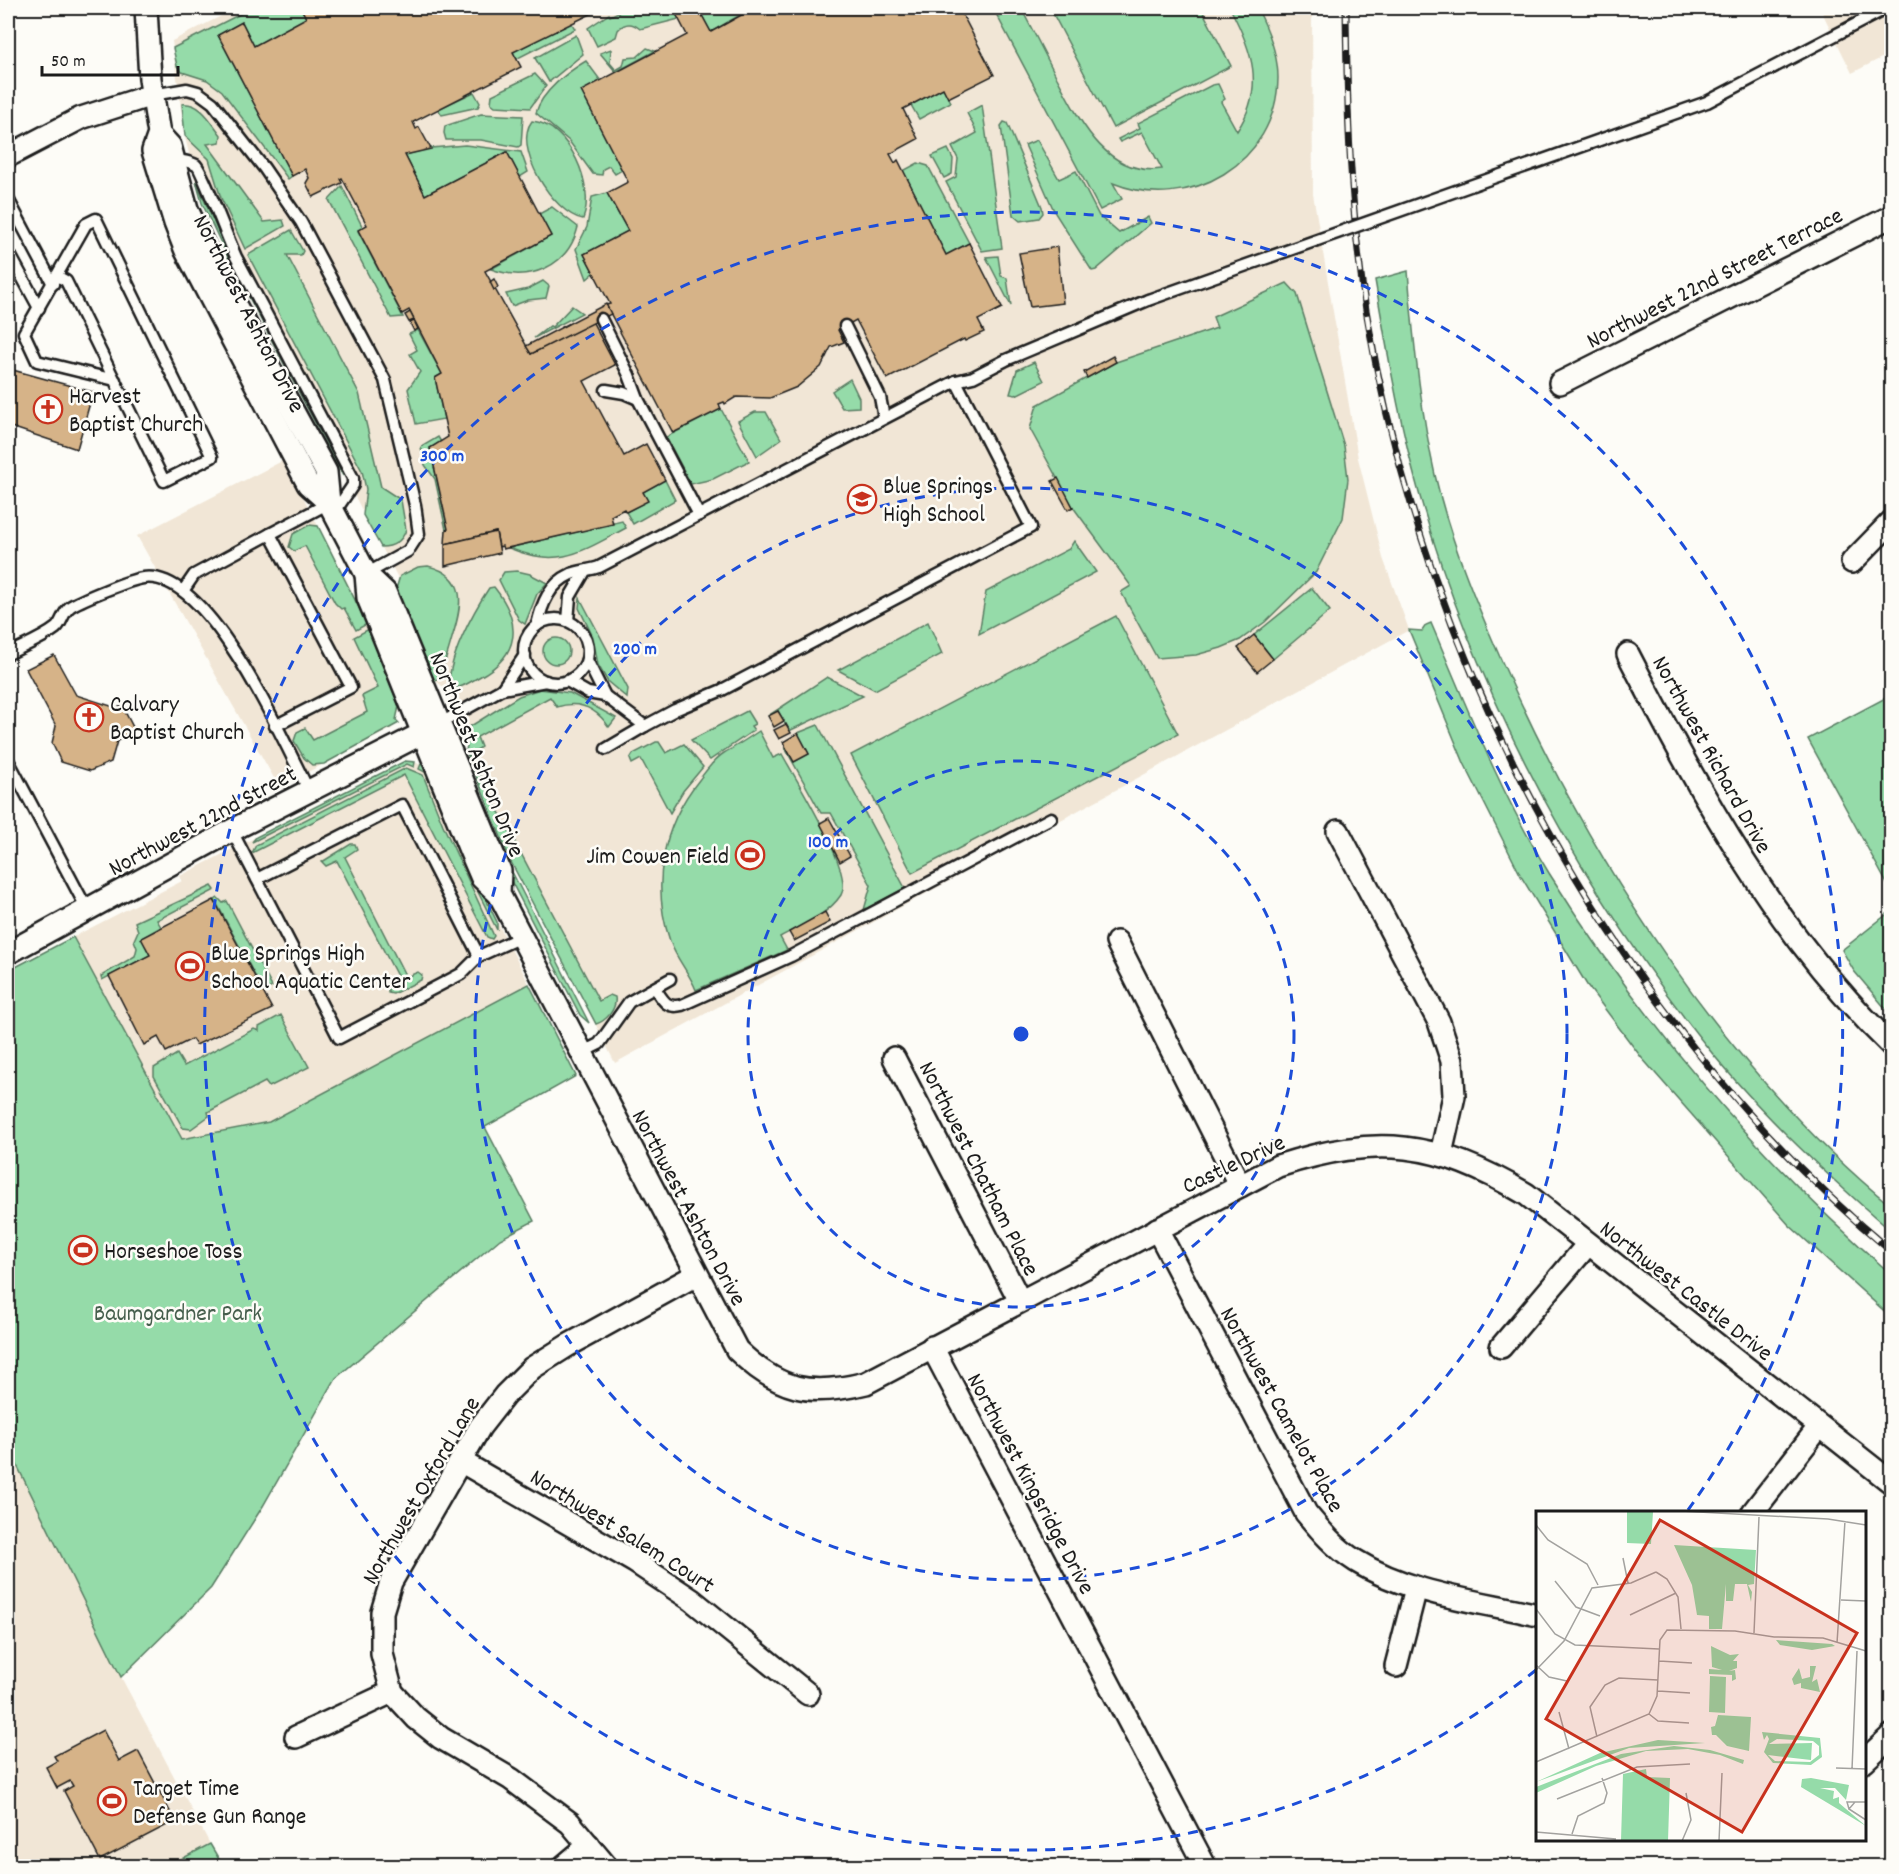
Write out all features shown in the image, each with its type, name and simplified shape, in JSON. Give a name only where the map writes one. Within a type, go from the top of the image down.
[{"type":"street","name":"Northwest Ashton Drive","points":[[146,8],[152,95],[159,134],[153,151],[186,251],[308,484],[331,508],[366,574],[368,597],[430,729],[482,878],[499,894],[737,1350],[757,1370],[777,1383],[809,1391],[837,1390],[866,1383],[932,1347]]},
{"type":"street","points":[[8,156],[81,118],[152,95]]},
{"type":"street","name":"Northwest Ashton Drive","points":[[159,134],[170,146],[187,209],[205,249],[326,472],[331,508]]},
{"type":"street","name":"Northwest 22nd Street Terrace","points":[[1560,383],[1892,216]]},
{"type":"street","points":[[1851,562],[1892,521]]},
{"type":"street","name":"Northwest Richard Drive","points":[[1628,654],[1692,778],[1740,857],[1826,974],[1863,1018],[1892,1046]]},
{"type":"street","name":"Northwest 22nd Street","points":[[8,953],[89,911],[231,831],[430,729]]},
{"type":"street","points":[[1338,831],[1439,1022],[1452,1061],[1454,1096],[1441,1154]]},
{"type":"street","points":[[1118,942],[1240,1186]]},
{"type":"street","name":"Northwest Chatham Place","points":[[894,1058],[1020,1301]]},
{"type":"street","name":"Castle Drive","points":[[1157,1229],[1278,1166],[1349,1147],[1397,1146],[1441,1154]]},
{"type":"street","name":"Northwest Castle Drive","points":[[1441,1154],[1486,1170],[1526,1194],[1892,1483]]},
{"type":"street","points":[[932,1347],[1157,1229]]},
{"type":"street","name":"Northwest Camelot Place","points":[[1157,1229],[1306,1513],[1329,1540],[1356,1562],[1416,1587],[1536,1615]]},
{"type":"street","points":[[1501,1347],[1588,1244]]},
{"type":"street","name":"Northwest Oxford Lane","points":[[393,1692],[382,1654],[382,1612],[391,1582],[462,1462],[480,1427],[532,1368],[696,1275]]},
{"type":"street","name":"Northwest Kingsridge Drive","points":[[932,1347],[1205,1866]]},
{"type":"street","points":[[1754,1511],[1819,1427]]},
{"type":"street","name":"Northwest Salem Court","points":[[462,1462],[634,1562],[692,1600],[808,1694]]},
{"type":"street","points":[[1396,1666],[1416,1587]]},
{"type":"street","points":[[296,1737],[393,1692],[416,1718],[441,1738],[511,1779],[570,1823],[606,1866]]},
{"type":"street","points":[[1866,1759],[1892,1735]]},
{"type":"street","points":[[564,1866],[589,1845]]},
{"type":"lane","points":[[502,689],[525,655],[527,638],[537,625],[544,600],[551,591],[572,574],[584,573],[956,381],[973,377],[1006,360],[1148,300],[1707,102],[1888,8]]},
{"type":"lane","points":[[152,95],[187,89],[198,92],[213,103],[264,168],[307,232],[385,380],[415,505],[419,534],[408,551],[366,574]]},
{"type":"lane","points":[[8,199],[55,280]]},
{"type":"lane","points":[[55,280],[66,281],[116,380],[164,481],[212,457],[96,219],[86,224],[24,333],[37,361],[116,380]]},
{"type":"lane","points":[[8,251],[39,308]]},
{"type":"lane","points":[[601,319],[629,375],[638,399],[699,515]]},
{"type":"lane","points":[[845,326],[880,397],[884,418]]},
{"type":"lane","points":[[606,749],[675,710],[722,690],[1031,527],[956,381]]},
{"type":"lane","points":[[606,390],[624,393],[638,399]]},
{"type":"lane","points":[[183,591],[194,575],[270,534],[331,508]]},
{"type":"lane","points":[[270,534],[351,687],[275,726]]},
{"type":"lane","points":[[568,621],[570,597],[584,573]]},
{"type":"lane","points":[[8,654],[57,627],[69,607],[140,578],[165,580],[183,591],[206,612],[230,643],[309,791]]},
{"type":"lane","points":[[537,625],[547,620],[568,621],[583,633],[588,651],[587,660],[582,669],[567,681]]},
{"type":"lane","points":[[525,655],[532,671],[546,681]]},
{"type":"lane","points":[[587,660],[605,696],[645,726]]},
{"type":"lane","points":[[430,729],[502,689],[546,681],[567,681],[588,693],[605,696]]},
{"type":"lane","points":[[8,760],[89,911]]},
{"type":"lane","points":[[257,879],[402,805],[479,956]]},
{"type":"lane","points":[[655,988],[666,1005],[673,1008],[682,1005],[791,956],[1051,818]]},
{"type":"lane","points":[[231,831],[339,1038],[461,974],[479,956],[522,937]]},
{"type":"lane","points":[[581,1053],[599,1044],[629,1002],[670,979]]},
{"type":"shaded area","name":"Blue Springs High School","points":[[237,8],[1312,8],[1313,194],[1358,458],[1383,558],[1409,630],[615,1063],[498,831],[467,755],[466,744],[469,732],[447,690],[431,677],[397,590],[398,578],[228,257],[195,179],[185,137],[172,41]]},
{"type":"shaded area","points":[[1820,8],[1891,8],[1891,53],[1852,73]]},
{"type":"shaded area","points":[[284,460],[360,607],[400,710],[391,729],[279,787],[137,536]]},
{"type":"shaded area","points":[[410,761],[423,765],[428,771],[464,857],[529,984],[269,1122],[182,1139],[73,937],[182,881],[180,876],[402,762]]},
{"type":"shaded area","points":[[8,1448],[121,1677],[210,1844],[168,1866],[8,1866]]},
{"type":"green space","points":[[252,8],[301,8],[306,18],[254,46],[242,22],[218,35],[292,176],[288,179],[222,91],[207,80],[182,72],[177,66],[173,48]]},
{"type":"green space","points":[[627,8],[673,8],[679,19],[640,29],[626,24],[618,30],[616,37],[597,46],[588,28],[609,14],[610,16]]},
{"type":"green space","points":[[698,8],[745,8],[747,11],[711,32]]},
{"type":"green space","points":[[993,8],[1021,8],[1085,127],[1110,155],[1125,164],[1142,169],[1162,169],[1142,132],[1120,142],[1118,139],[1140,128],[1138,123],[1212,85],[1218,84],[1225,99],[1221,102],[1237,131],[1246,115],[1251,99],[1253,69],[1250,54],[1230,8],[1257,8],[1265,24],[1278,69],[1274,108],[1262,135],[1245,157],[1224,174],[1198,186],[1171,192],[1142,191],[1113,183],[1122,199],[1100,210]]},
{"type":"green space","points":[[1050,8],[1201,8],[1231,66],[1113,128]]},
{"type":"green space","points":[[571,22],[575,29],[516,59],[513,52]]},
{"type":"green space","points":[[576,35],[583,54],[549,82],[535,58]]},
{"type":"green space","points":[[647,48],[655,51],[616,72],[600,53],[611,49],[610,63],[616,70],[623,66],[625,58],[637,57]]},
{"type":"green space","points":[[586,61],[601,81],[622,170],[615,174],[609,166],[603,169],[602,175],[593,174],[569,141],[536,113],[550,90],[564,76]]},
{"type":"green space","points":[[535,74],[546,86],[530,108],[495,106],[491,103],[492,95]]},
{"type":"green space","points":[[943,88],[951,102],[919,119],[911,105]]},
{"type":"green space","points":[[474,92],[480,103],[478,107],[442,115],[438,109]]},
{"type":"green space","points":[[182,104],[195,106],[221,135],[220,142],[207,144],[264,222],[283,220],[285,226],[245,249],[221,198],[209,159],[185,136]]},
{"type":"green space","points":[[982,105],[1002,248],[982,251],[946,182],[956,177],[958,159],[952,147],[977,133],[967,113]]},
{"type":"green space","points":[[481,114],[523,116],[521,145],[518,147],[481,140],[446,140],[445,126]]},
{"type":"green space","points":[[532,121],[545,125],[557,133],[568,145],[576,159],[586,191],[583,219],[559,205],[538,177],[527,146],[527,132]]},
{"type":"green space","points":[[1004,122],[1007,123],[1042,207],[1043,213],[1039,218],[1020,221],[1013,215],[1001,126]]},
{"type":"green space","points":[[1037,140],[1059,179],[1076,171],[1099,216],[1119,233],[1148,217],[1151,223],[1096,270],[1092,271],[1055,213],[1025,145]]},
{"type":"green space","points":[[465,145],[521,152],[528,172],[520,177],[507,152],[425,195],[405,155],[431,148]]},
{"type":"green space","points":[[948,149],[953,159],[952,174],[944,178],[932,156]]},
{"type":"green space","points":[[918,163],[928,166],[969,243],[946,255],[903,171]]},
{"type":"green space","points":[[196,181],[229,257],[228,258],[202,203]]},
{"type":"green space","points":[[342,186],[363,228],[358,231],[403,317],[391,318],[329,200]]},
{"type":"green space","points":[[607,193],[628,231],[584,254],[594,273],[587,279],[576,249],[587,227],[592,197]]},
{"type":"green space","points":[[552,207],[578,227],[566,252],[556,262],[533,272],[505,273],[491,269],[551,236],[539,214]]},
{"type":"green space","points":[[291,230],[303,251],[301,255],[287,255],[359,393],[381,487],[401,500],[406,530],[397,543],[389,546],[381,547],[363,515],[366,489],[362,471],[248,255]]},
{"type":"green space","points":[[998,256],[1001,276],[1007,278],[1011,306],[986,257]]},
{"type":"green space","points":[[231,263],[337,462],[343,476]]},
{"type":"green space","points":[[1408,271],[1421,399],[1441,499],[1474,595],[1538,738],[1620,886],[1667,957],[1718,1026],[1772,1091],[1830,1151],[1891,1206],[1891,1231],[1762,1110],[1693,1029],[1647,966],[1604,901],[1563,833],[1526,764],[1461,620],[1435,546],[1407,447],[1375,280]]},
{"type":"green space","points":[[543,281],[549,286],[546,298],[528,300],[512,306],[506,294],[528,289]]},
{"type":"green space","points":[[1287,283],[1297,294],[1344,446],[1348,479],[1343,518],[1316,572],[1265,622],[1240,640],[1221,648],[1196,655],[1157,658],[1121,592],[1131,586],[1073,507],[1030,429],[1037,405],[1116,362],[1217,328],[1213,317]]},
{"type":"green space","points":[[572,306],[582,313],[534,338],[550,326],[552,327]]},
{"type":"green space","points":[[418,330],[442,374],[435,378],[444,419],[416,424],[408,389],[420,372],[410,354],[417,350],[409,334]]},
{"type":"green space","points":[[1034,362],[1044,381],[1016,395],[1010,394],[1017,370]]},
{"type":"green space","points":[[850,379],[859,398],[859,407],[842,408],[832,391]]},
{"type":"green space","points":[[721,409],[749,461],[713,479],[691,484],[666,437]]},
{"type":"green space","points":[[755,412],[766,412],[781,439],[757,456],[738,421]]},
{"type":"green space","points":[[438,437],[441,442],[430,448],[448,529],[446,530],[435,479],[425,465],[421,447]]},
{"type":"green space","points":[[665,480],[675,500],[633,524],[626,512],[647,501],[643,492]]},
{"type":"green space","points":[[622,521],[626,528],[569,555],[542,557],[509,548]]},
{"type":"green space","points":[[309,525],[318,526],[367,624],[356,630],[344,608],[341,609],[335,603],[305,546],[294,551],[289,547],[293,534]]},
{"type":"green space","points":[[1074,541],[1096,572],[979,634],[986,592],[1069,549]]},
{"type":"green space","points":[[428,566],[450,577],[456,585],[460,604],[456,626],[441,672],[435,682],[396,589],[400,576],[418,567]]},
{"type":"green space","points":[[517,571],[530,574],[547,583],[537,594],[525,624],[519,620],[499,580],[504,572]]},
{"type":"green space","points":[[494,587],[503,600],[513,625],[510,648],[493,668],[465,685],[449,689],[452,664],[462,637],[489,588]]},
{"type":"green space","points":[[1312,588],[1330,611],[1273,659],[1254,635]]},
{"type":"green space","points":[[580,598],[628,689],[627,698],[608,682],[598,665],[593,637],[579,608]]},
{"type":"green space","points":[[1116,616],[1178,734],[912,873],[851,755]]},
{"type":"green space","points":[[928,622],[942,654],[875,690],[838,670]]},
{"type":"green space","points":[[1431,623],[1515,813],[1549,873],[1585,928],[1663,1035],[1749,1136],[1842,1230],[1891,1274],[1891,1317],[1789,1225],[1641,1057],[1587,985],[1522,878],[1464,763],[1409,630],[1422,631],[1426,625]]},
{"type":"green space","points":[[369,629],[399,706],[396,720],[399,723],[324,764],[312,765],[304,758],[294,741],[297,732],[305,728],[313,740],[367,712],[362,696],[378,688],[354,637]]},
{"type":"green space","points":[[556,638],[565,642],[569,651],[565,660],[556,664],[547,660],[543,651],[547,642]]},
{"type":"green space","points":[[827,677],[863,696],[789,731],[778,711],[768,716]]},
{"type":"green space","points":[[540,689],[570,693],[616,718],[609,727],[593,710],[573,704],[557,707],[550,697],[477,737],[481,747],[469,755],[599,1001],[610,995],[615,997],[610,1014],[596,1024],[511,862],[466,751],[469,733],[466,729],[519,696]]},
{"type":"green space","points":[[1891,695],[1891,891],[1808,739]]},
{"type":"green space","points":[[747,711],[755,724],[751,726],[754,730],[710,760],[691,740]]},
{"type":"green space","points":[[818,725],[905,888],[864,910],[871,885],[831,813],[821,813],[785,748],[794,762],[809,754],[798,733]]},
{"type":"green space","name":"Jim Cowen Field","points":[[759,731],[773,758],[782,754],[822,825],[840,867],[843,884],[841,895],[829,909],[780,937],[787,950],[696,990],[673,948],[664,920],[661,878],[669,836],[686,798],[710,765]]},
{"type":"green space","points":[[659,742],[666,753],[684,744],[703,767],[683,791],[670,813],[641,759],[632,764],[630,759],[633,754]]},
{"type":"green space","points":[[405,761],[415,762],[414,767],[407,764],[252,842],[256,837]]},
{"type":"green space","points":[[421,764],[427,769],[462,850],[459,852],[425,772],[419,769]]},
{"type":"green space","points":[[406,768],[423,775],[443,825],[494,936],[492,939],[487,937],[404,775],[252,853],[256,845]]},
{"type":"green space","points":[[351,844],[355,844],[357,849],[345,857],[406,977],[418,972],[422,975],[421,980],[393,994],[388,993],[388,987],[402,980],[396,974],[337,861],[326,866],[322,862]]},
{"type":"green space","points":[[465,856],[497,922],[497,930],[461,858]]},
{"type":"green space","points":[[505,858],[589,1023],[580,1015],[505,869]]},
{"type":"green space","points":[[212,886],[215,890],[157,920],[161,927],[142,938],[150,955],[102,980],[101,976],[135,956],[137,948],[134,940],[138,931],[135,922]]},
{"type":"green space","points":[[218,898],[223,903],[227,901],[272,987],[263,991],[215,900]]},
{"type":"green space","points":[[1891,911],[1891,1015],[1854,971],[1842,950]]},
{"type":"green space","name":"Baumgardner Park","points":[[73,937],[182,1139],[269,1122],[529,984],[576,1076],[485,1127],[534,1221],[500,1239],[336,1378],[263,1506],[211,1588],[121,1677],[8,1447],[8,971]]},
{"type":"green space","points":[[281,1015],[309,1067],[269,1087],[265,1082],[208,1112],[209,1116],[191,1129],[183,1128],[154,1076],[154,1068],[177,1054],[184,1066],[254,1029],[259,1031],[259,1027]]},
{"type":"green space","points":[[210,1844],[223,1866],[168,1866]]},
{"type":"building","points":[[301,8],[603,8],[513,52],[521,67],[413,122],[416,129],[419,127],[431,149],[405,155],[425,195],[507,152],[551,236],[485,271],[531,354],[592,321],[615,365],[584,381],[624,456],[646,444],[665,480],[643,492],[648,501],[626,512],[624,509],[611,516],[613,524],[503,549],[502,546],[499,547],[496,532],[445,544],[448,529],[430,448],[448,437],[435,378],[442,374],[409,310],[402,314],[358,230],[367,225],[342,178],[340,179],[342,183],[313,197],[306,183],[309,178],[305,169],[292,176],[218,35],[242,22],[254,46],[306,18]]},
{"type":"building","points":[[673,8],[698,8],[711,32],[754,8],[959,8],[994,75],[948,98],[943,88],[903,109],[918,139],[890,154],[895,163],[898,160],[946,255],[969,243],[1002,308],[978,320],[984,332],[965,341],[964,339],[887,379],[856,320],[838,330],[844,342],[831,347],[821,367],[797,387],[770,398],[736,397],[725,404],[724,402],[719,404],[721,409],[673,433],[606,305],[610,304],[584,254],[628,231],[607,193],[628,182],[581,91],[687,35]]},
{"type":"building","points":[[1057,247],[1063,303],[1030,307],[1019,253]]},
{"type":"building","points":[[494,279],[498,287],[494,290],[490,282]]},
{"type":"building","points":[[606,304],[611,314],[531,354],[526,346]]},
{"type":"building","points":[[410,312],[414,320],[409,322],[405,315]]},
{"type":"building","points":[[414,321],[418,329],[414,331],[410,323]]},
{"type":"building","points":[[1113,356],[1116,362],[1087,378],[1084,372]]},
{"type":"building","name":"Harvest Baptist Church","points":[[8,358],[13,370],[93,392],[77,449],[8,426]]},
{"type":"building","points":[[1058,478],[1073,507],[1068,510],[1052,481]]},
{"type":"building","points":[[496,532],[500,553],[445,566],[445,544]]},
{"type":"building","points":[[1254,635],[1273,659],[1257,672],[1238,648]]},
{"type":"building","name":"Calvary Baptist Church","points":[[54,655],[76,695],[117,708],[122,706],[135,731],[117,741],[111,762],[90,771],[61,762],[52,743],[56,726],[26,669]]},
{"type":"building","points":[[778,711],[784,721],[774,727],[768,716]]},
{"type":"building","points":[[786,724],[791,733],[779,739],[774,730]]},
{"type":"building","points":[[798,733],[809,754],[794,762],[783,742]]},
{"type":"building","points":[[829,818],[850,856],[840,862],[820,823]]},
{"type":"building","name":"Blue Springs High School Aquatic Center","points":[[214,900],[272,1009],[196,1045],[192,1039],[166,1052],[158,1037],[144,1045],[109,976],[150,955],[141,938]]},
{"type":"building","points":[[825,912],[830,922],[794,941],[789,932]]},
{"type":"building","points":[[103,1730],[119,1761],[138,1751],[175,1821],[100,1860],[64,1791],[73,1786],[70,1781],[57,1788],[46,1767],[57,1761],[54,1756]]},
{"type":"railway","points":[[1346,8],[1350,159],[1356,235],[1366,310],[1394,443],[1434,574],[1485,703],[1547,827],[1619,946],[1701,1057],[1792,1160],[1892,1252]]},
{"type":"place","name":"Harvest Baptist Church","points":[[48,409]]},
{"type":"place","name":"Blue Springs High School","points":[[862,499]]},
{"type":"place","name":"Calvary Baptist Church","points":[[89,717]]},
{"type":"place","name":"Jim Cowen Field","points":[[750,855]]},
{"type":"place","name":"Blue Springs High School Aquatic Center","points":[[190,966]]},
{"type":"place","name":"Horseshoe Toss","points":[[83,1250]]},
{"type":"place","name":"Target Time Defense Gun Range","points":[[112,1801]]}]
